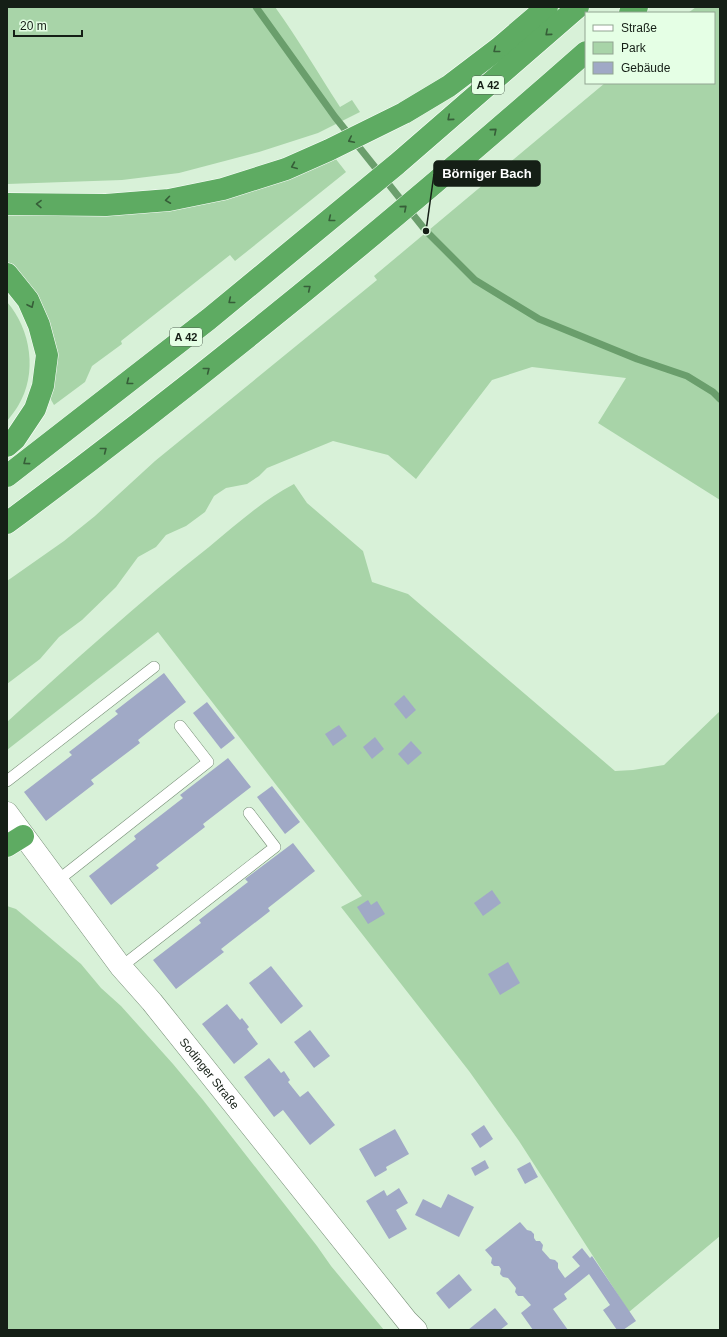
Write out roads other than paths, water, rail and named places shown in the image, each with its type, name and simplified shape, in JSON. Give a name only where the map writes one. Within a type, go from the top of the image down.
[{"type":"highway","points":[[7,204],[106,205],[169,200],[223,188],[286,169],[330,150],[404,113],[449,86],[499,48],[547,7]]},
{"type":"highway","name":"A 42","points":[[7,476],[203,324],[397,164],[578,7]]},
{"type":"highway","points":[[7,523],[74,474],[216,364],[386,224],[585,53]]},
{"type":"highway","points":[[7,274],[28,300],[40,325],[47,355],[43,386],[35,409],[15,439],[7,446]]},
{"type":"main road","name":"Sodinger Straße","points":[[7,813],[15,841],[57,881],[121,967],[152,1002],[407,1321],[416,1330]]},
{"type":"lane","points":[[7,781],[154,667]]},
{"type":"lane","points":[[57,881],[208,762],[180,726]]},
{"type":"lane","points":[[121,967],[275,848],[249,813]]},
{"type":"waterway","points":[[256,7],[335,117],[426,231],[475,280],[539,319],[637,359],[687,376],[713,392],[720,399]]},
{"type":"place","name":"Börniger Bach","points":[[426,231]]}]
